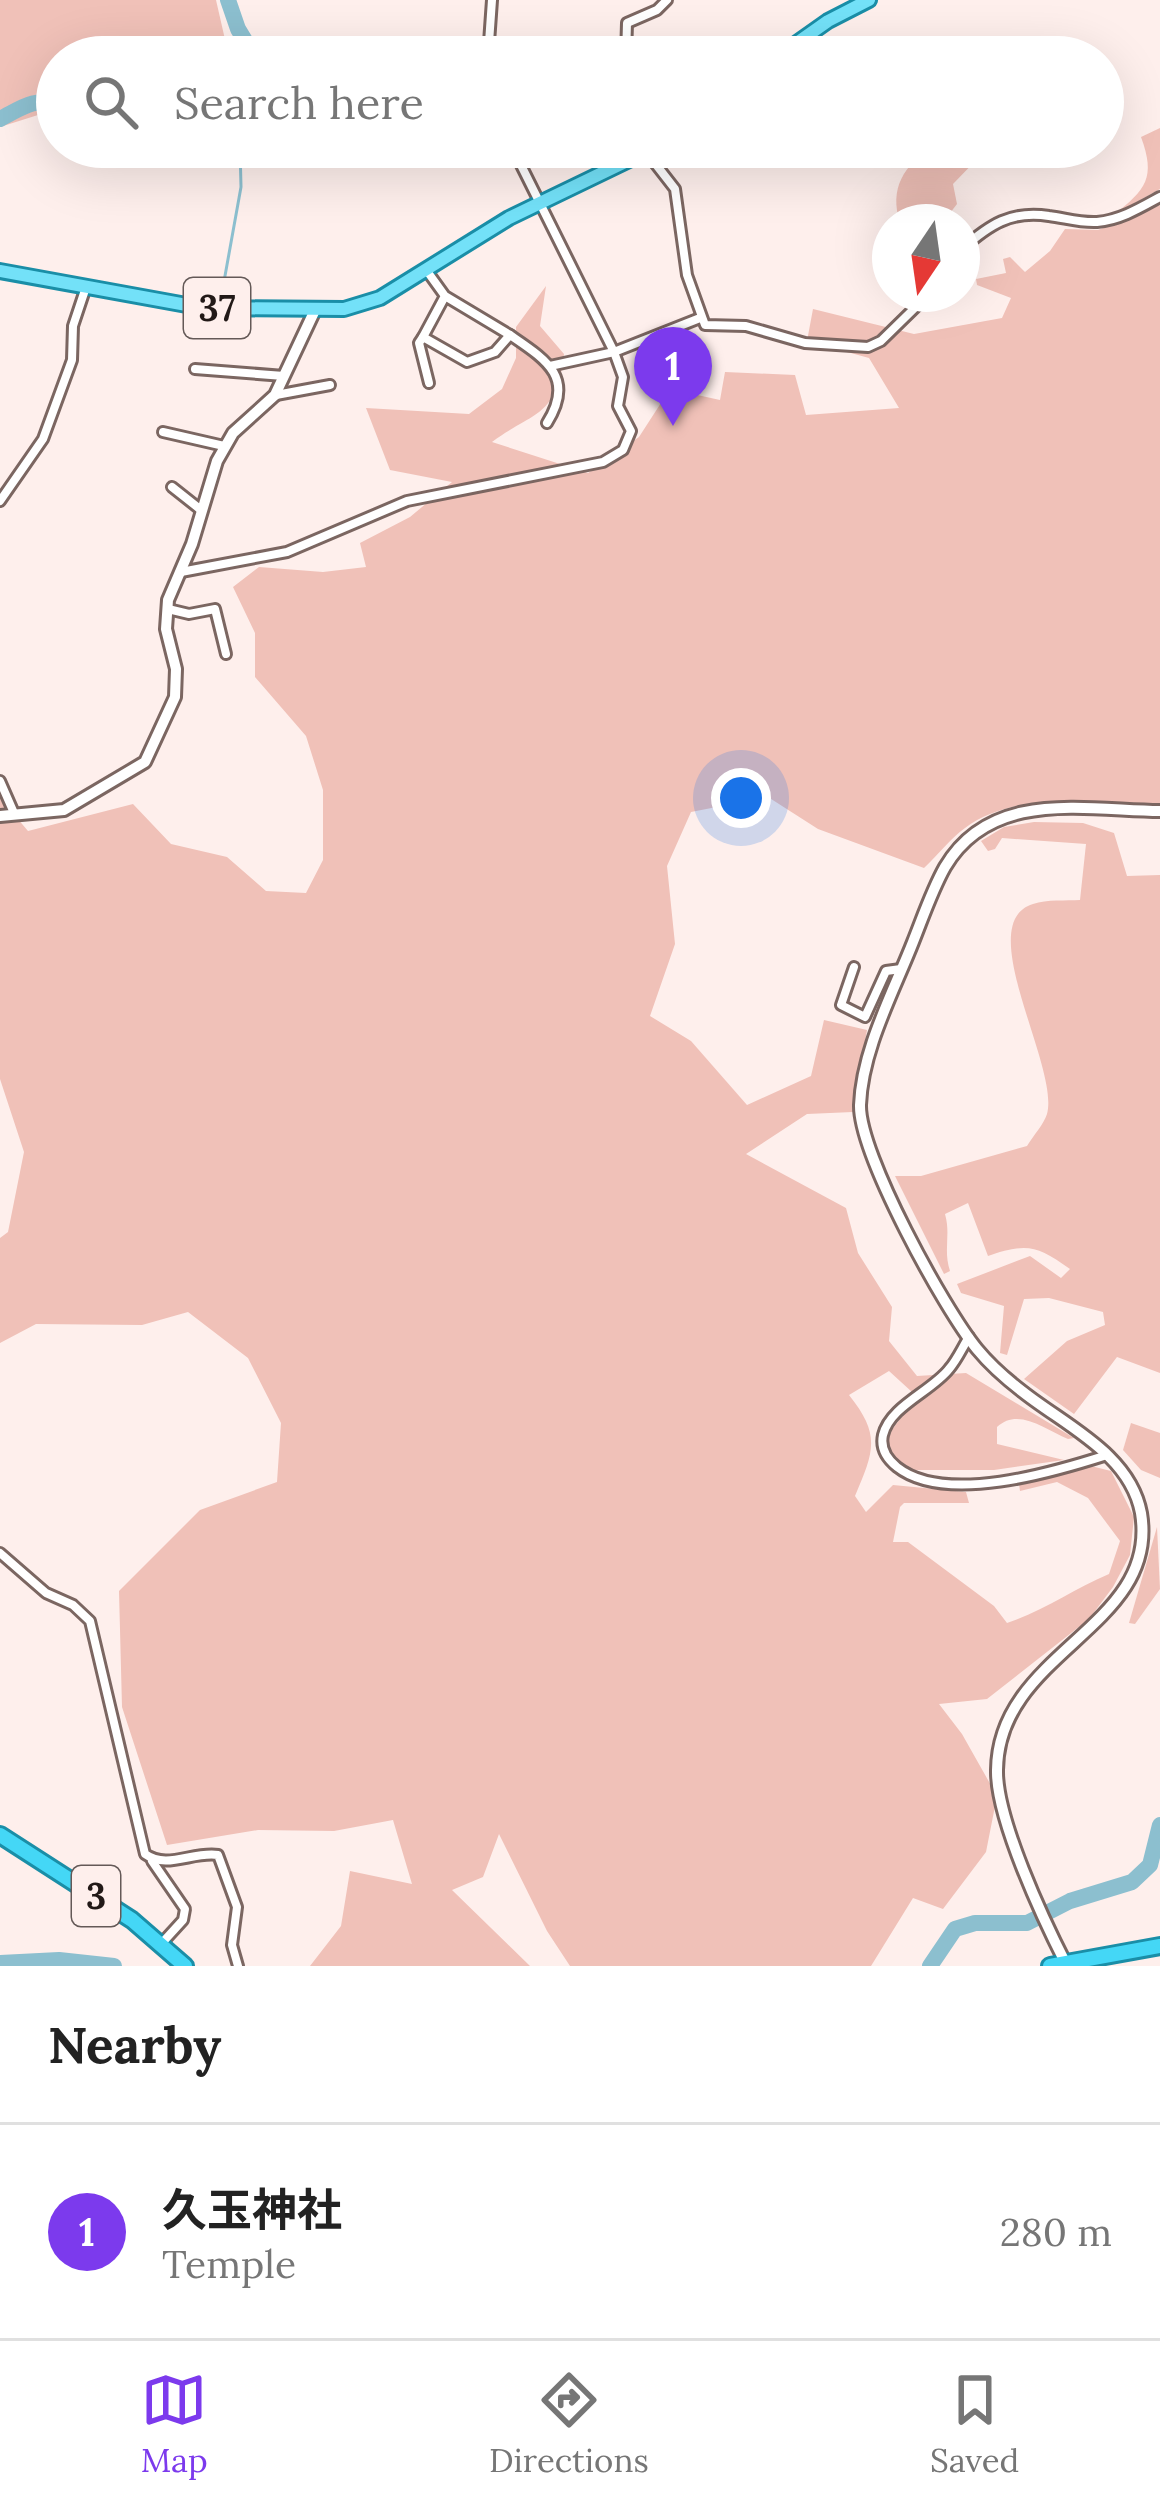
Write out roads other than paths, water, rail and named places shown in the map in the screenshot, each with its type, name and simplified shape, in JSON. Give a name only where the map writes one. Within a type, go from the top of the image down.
[{"type":"highway","name":"3","points":[[0,1835],[162,1943],[185,1966]]},
{"type":"highway","points":[[1061,1965],[1160,1946]]},
{"type":"main road","points":[[807,36],[869,0]]},
{"type":"main road","name":"37","points":[[0,271],[203,308],[359,306],[427,271],[478,235],[540,201],[612,168]]},
{"type":"main road","points":[[0,815],[64,810],[145,762],[175,698],[168,609],[224,446],[274,395],[315,310]]},
{"type":"main road","points":[[1061,1965],[1005,1816],[997,1784],[998,1756],[1004,1727],[1019,1697],[1108,1610],[1136,1568],[1142,1537],[1138,1502],[1126,1476],[1108,1455],[1006,1379],[968,1337],[879,1176],[861,1128],[860,1100],[866,1068],[902,969],[944,868],[964,842],[984,825],[1008,814],[1043,808],[1160,811]]},
{"type":"street","points":[[488,36],[492,0]]},
{"type":"street","points":[[627,36],[627,23],[657,10],[667,0]]},
{"type":"street","points":[[178,573],[287,553],[407,501],[603,462],[622,450],[631,431],[618,406],[622,376],[614,352],[523,168]]},
{"type":"street","points":[[662,168],[675,189],[687,275],[705,325],[746,326],[805,343],[868,346],[881,341],[911,312]]},
{"type":"street","points":[[980,233],[1003,218],[1031,214],[1096,222],[1121,218],[1160,197]]},
{"type":"street","points":[[427,271],[445,296],[510,334],[550,366],[559,383],[558,400],[547,423]]},
{"type":"street","points":[[0,501],[43,439],[72,360],[73,326],[86,287]]},
{"type":"street","points":[[429,383],[419,343],[445,296]]},
{"type":"street","points":[[550,366],[614,352],[700,318]]},
{"type":"street","points":[[423,337],[467,362],[495,352],[510,334]]},
{"type":"street","points":[[194,369],[285,376]]},
{"type":"street","points":[[274,395],[330,385]]},
{"type":"street","points":[[163,432],[224,446]]},
{"type":"street","points":[[172,487],[202,511]]},
{"type":"street","points":[[168,609],[189,614],[215,609],[226,654]]},
{"type":"street","points":[[0,781],[14,813]]},
{"type":"street","points":[[854,967],[842,1005],[865,1017],[886,971],[902,969]]},
{"type":"street","points":[[968,1337],[952,1366],[886,1427],[883,1448],[887,1459],[902,1472],[945,1483],[981,1483],[1024,1478],[1108,1455]]},
{"type":"street","points":[[0,1553],[46,1593],[73,1604],[90,1621],[140,1840],[185,1910],[183,1920],[162,1943]]},
{"type":"street","points":[[151,1860],[218,1855],[237,1906],[232,1945],[238,1966]]},
{"type":"waterway","points":[[228,0],[242,36]]},
{"type":"waterway","points":[[0,119],[36,103]]},
{"type":"waterway","points":[[223,287],[241,168]]},
{"type":"waterway","points":[[930,1966],[955,1929],[975,1923],[1027,1923],[1070,1901],[1132,1882],[1150,1865],[1160,1825]]},
{"type":"waterway","points":[[0,1963],[59,1960],[114,1966]]},
{"type":"place","name":"久玉神社","points":[[673,426]]}]
